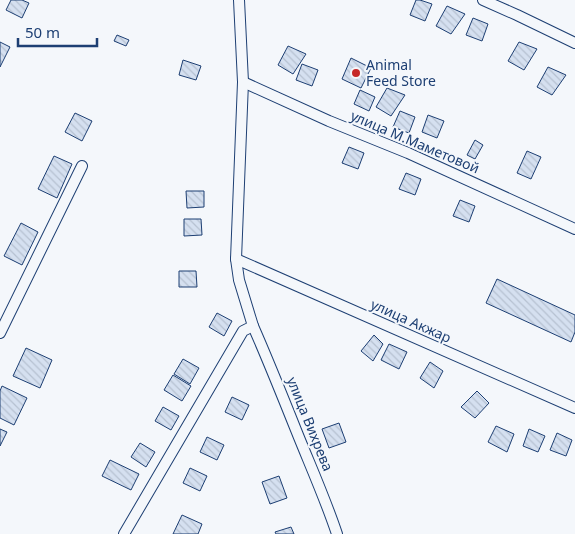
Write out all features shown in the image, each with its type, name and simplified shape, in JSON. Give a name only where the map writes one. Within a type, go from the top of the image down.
[{"type":"street","name":"улица Вихрева","points":[[239,0],[242,82],[236,259],[239,280],[253,326],[324,495],[337,534]]},
{"type":"street","points":[[483,0],[575,43]]},
{"type":"street","name":"улица М.Маметовой","points":[[242,82],[329,121],[408,153],[575,229]]},
{"type":"street","points":[[0,333],[82,166]]},
{"type":"street","name":"улица Акжар","points":[[236,259],[575,408]]},
{"type":"street","points":[[124,534],[243,331],[253,326]]},
{"type":"building","points":[[11,0],[22,0],[29,3],[22,18],[6,10]]},
{"type":"building","points":[[416,0],[432,4],[425,21],[410,15]]},
{"type":"building","points":[[447,6],[465,14],[451,34],[436,26]]},
{"type":"building","points":[[473,18],[488,24],[482,41],[466,35]]},
{"type":"building","points":[[117,35],[129,40],[126,46],[114,41]]},
{"type":"building","points":[[0,42],[10,47],[0,67]]},
{"type":"building","points":[[519,42],[537,49],[524,70],[508,61]]},
{"type":"building","points":[[288,46],[306,54],[293,74],[278,65]]},
{"type":"building","name":"Animal Feed Store","points":[[351,58],[371,68],[361,88],[342,79]]},
{"type":"building","points":[[183,60],[201,66],[196,80],[179,75]]},
{"type":"building","points":[[302,64],[318,70],[312,86],[296,80]]},
{"type":"building","points":[[548,67],[566,75],[552,95],[537,87]]},
{"type":"building","points":[[387,88],[405,95],[391,116],[376,107]]},
{"type":"building","points":[[360,90],[375,97],[369,111],[354,104]]},
{"type":"building","points":[[400,111],[415,117],[409,133],[393,127]]},
{"type":"building","points":[[75,113],[92,121],[82,141],[65,132]]},
{"type":"building","points":[[428,115],[444,121],[437,138],[422,132]]},
{"type":"building","points":[[475,140],[483,145],[475,159],[467,155]]},
{"type":"building","points":[[349,147],[364,153],[358,169],[342,163]]},
{"type":"building","points":[[527,151],[541,157],[531,179],[517,173]]},
{"type":"building","points":[[54,156],[72,164],[57,198],[38,189]]},
{"type":"building","points":[[406,173],[421,179],[415,195],[399,189]]},
{"type":"building","points":[[186,191],[204,191],[204,207],[187,208]]},
{"type":"building","points":[[460,200],[475,206],[469,222],[453,216]]},
{"type":"building","points":[[184,219],[201,219],[202,235],[184,236]]},
{"type":"building","points":[[21,223],[38,232],[22,265],[4,256]]},
{"type":"building","points":[[179,271],[196,271],[197,287],[179,287]]},
{"type":"building","points":[[497,279],[575,315],[575,332],[571,342],[486,303]]},
{"type":"building","points":[[217,313],[232,321],[224,336],[209,327]]},
{"type":"building","points":[[374,335],[383,344],[373,361],[361,351]]},
{"type":"building","points":[[389,344],[407,352],[399,369],[381,360]]},
{"type":"building","points":[[26,348],[52,360],[40,388],[13,376]]},
{"type":"building","points":[[183,359],[199,368],[190,384],[174,374]]},
{"type":"building","points":[[430,362],[443,371],[434,388],[420,378]]},
{"type":"building","points":[[173,375],[191,386],[182,401],[164,390]]},
{"type":"building","points":[[2,386],[27,398],[14,425],[0,418],[0,391]]},
{"type":"building","points":[[477,391],[489,403],[475,418],[461,407]]},
{"type":"building","points":[[232,397],[249,405],[242,420],[225,412]]},
{"type":"building","points":[[163,407],[179,416],[171,430],[155,421]]},
{"type":"building","points":[[339,423],[346,442],[329,448],[322,429]]},
{"type":"building","points":[[496,426],[514,434],[507,452],[488,442]]},
{"type":"building","points":[[0,429],[7,432],[0,446]]},
{"type":"building","points":[[529,429],[545,436],[538,452],[523,446]]},
{"type":"building","points":[[557,433],[572,440],[566,456],[550,450]]},
{"type":"building","points":[[207,437],[224,445],[217,460],[200,452]]},
{"type":"building","points":[[140,443],[155,452],[146,467],[131,457]]},
{"type":"building","points":[[110,460],[139,474],[131,490],[102,476]]},
{"type":"building","points":[[190,468],[207,476],[200,491],[183,483]]},
{"type":"building","points":[[279,476],[287,498],[270,504],[262,482]]},
{"type":"building","points":[[182,515],[202,524],[198,534],[173,534]]},
{"type":"building","points":[[291,527],[294,534],[276,534],[275,532]]},
{"type":"place","name":"Animal Feed Store","points":[[356,73]]}]
